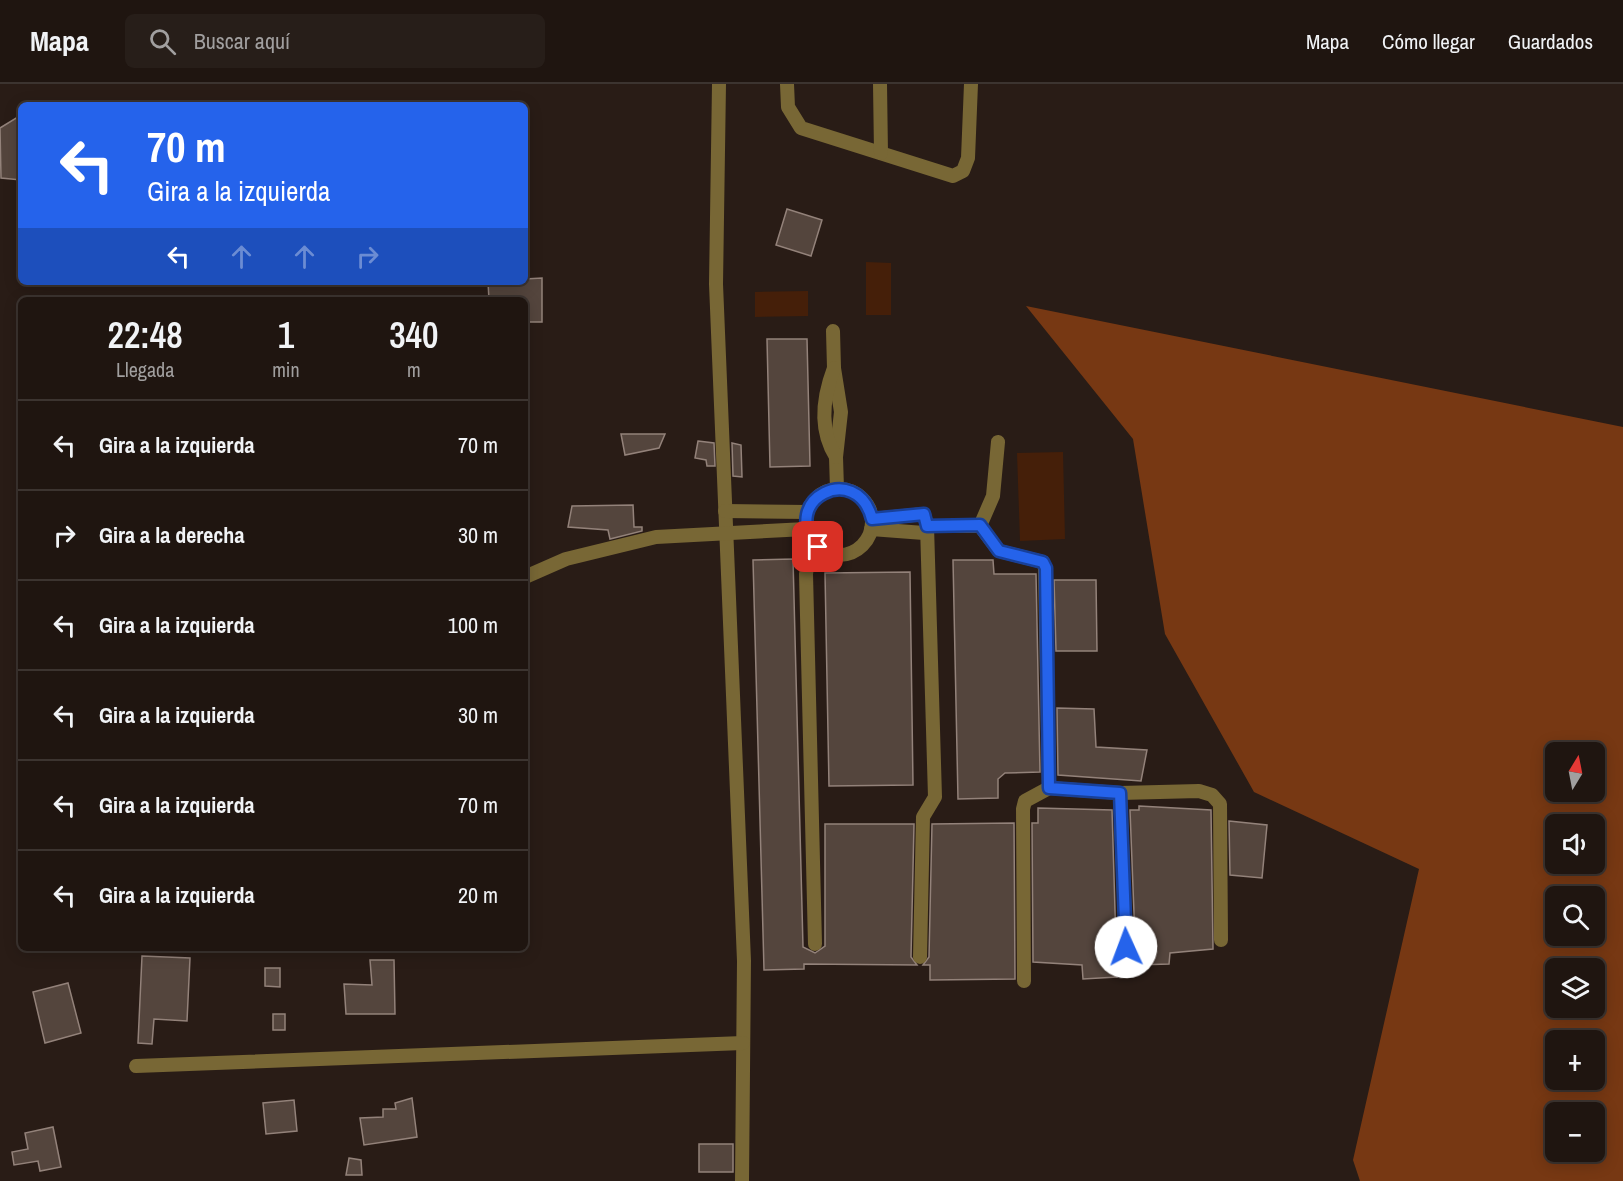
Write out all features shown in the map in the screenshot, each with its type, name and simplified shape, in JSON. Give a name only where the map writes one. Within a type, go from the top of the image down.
[{"type":"street","points":[[719,84],[716,284],[744,962],[742,1181]]},
{"type":"street","points":[[787,84],[788,107],[801,128],[953,176],[963,171],[968,158],[971,84]]},
{"type":"street","points":[[880,84],[881,153]]},
{"type":"street","points":[[833,331],[834,368],[827,387],[825,423],[827,443],[836,457],[837,489]]},
{"type":"street","points":[[980,525],[993,496],[998,442]]},
{"type":"street","points":[[837,489],[855,493],[863,500],[872,524],[867,539],[850,553],[839,554],[818,547],[806,529],[807,512],[816,498],[824,492],[837,489]]},
{"type":"street","points":[[725,511],[807,512]]},
{"type":"street","points":[[872,524],[924,533],[927,526]]},
{"type":"street","points":[[927,526],[980,525]]},
{"type":"street","points":[[980,525],[999,551],[1037,559],[1046,568],[1049,788]]},
{"type":"street","points":[[920,957],[922,818],[935,797],[927,526]]},
{"type":"street","points":[[528,577],[566,559],[656,537],[726,531],[806,529]]},
{"type":"street","points":[[815,944],[806,574],[808,561],[818,547]]},
{"type":"street","points":[[1024,981],[1023,809],[1025,801],[1049,788],[1120,793],[1199,791],[1212,795],[1220,804],[1221,940]]},
{"type":"street","points":[[1120,793],[1126,969]]},
{"type":"street","points":[[136,1066],[743,1043]]},
{"type":"shaded area","points":[[866,262],[891,263],[891,315],[866,315]]},
{"type":"shaded area","points":[[808,291],[808,316],[755,317],[755,292]]},
{"type":"shaded area","points":[[1026,306],[1623,427],[1623,1181],[1360,1181],[1353,1160],[1419,869],[1254,792],[1165,634],[1133,439]]},
{"type":"shaded area","points":[[1063,452],[1065,539],[1020,541],[1017,453]]},
{"type":"building","points":[[18,117],[18,180],[1,178],[0,128]]},
{"type":"building","points":[[787,209],[822,220],[811,256],[776,245]]},
{"type":"building","points":[[542,278],[542,322],[528,322],[528,297],[489,297],[488,285],[528,285],[528,279]]},
{"type":"building","points":[[767,339],[807,339],[810,466],[770,467]]},
{"type":"building","points":[[621,434],[665,434],[659,448],[625,455]]},
{"type":"building","points":[[698,441],[714,443],[715,466],[707,466],[706,460],[695,458]]},
{"type":"building","points":[[732,443],[741,445],[742,477],[733,476]]},
{"type":"building","points":[[633,505],[634,527],[642,527],[642,531],[610,539],[608,530],[568,527],[572,506]]},
{"type":"building","points":[[793,559],[803,947],[815,953],[825,946],[825,824],[914,824],[911,957],[917,965],[804,964],[804,969],[764,970],[753,560]]},
{"type":"building","points":[[953,560],[993,560],[994,574],[1036,574],[1040,772],[1005,773],[998,779],[998,798],[958,799]]},
{"type":"building","points":[[910,572],[913,785],[829,786],[825,573]]},
{"type":"building","points":[[1054,580],[1096,580],[1097,651],[1056,651]]},
{"type":"building","points":[[1057,708],[1094,709],[1096,747],[1147,750],[1141,781],[1058,775]]},
{"type":"building","points":[[1139,806],[1211,810],[1213,949],[1170,953],[1169,964],[1136,965],[1130,810],[1139,810]]},
{"type":"building","points":[[1038,808],[1112,810],[1117,977],[1083,979],[1082,965],[1033,962],[1032,823],[1038,823]]},
{"type":"building","points":[[1229,821],[1267,825],[1262,878],[1230,875]]},
{"type":"building","points":[[1014,823],[1015,979],[930,980],[930,965],[923,965],[929,957],[932,824]]},
{"type":"building","points":[[142,956],[190,958],[187,1021],[154,1019],[152,1044],[138,1043]]},
{"type":"building","points":[[370,960],[394,960],[395,1014],[346,1014],[344,984],[372,985]]},
{"type":"building","points":[[265,968],[280,968],[280,987],[265,986]]},
{"type":"building","points":[[68,983],[81,1033],[45,1043],[33,992]]},
{"type":"building","points":[[273,1014],[285,1014],[285,1030],[273,1030]]},
{"type":"building","points":[[412,1098],[417,1137],[364,1145],[360,1118],[383,1117],[383,1109],[396,1109],[395,1103]]},
{"type":"building","points":[[294,1100],[297,1131],[266,1134],[263,1103]]},
{"type":"building","points":[[53,1127],[61,1167],[40,1171],[38,1161],[14,1165],[12,1152],[28,1149],[25,1133]]},
{"type":"building","points":[[699,1144],[733,1144],[733,1172],[699,1172]]},
{"type":"building","points":[[349,1158],[361,1160],[362,1175],[346,1175]]},
{"type":"route","points":[[818,547],[806,529],[809,507],[824,492],[845,489],[855,493],[863,500],[869,508],[872,519],[924,514],[927,526],[980,525],[999,551],[1043,562],[1046,568],[1049,788],[1120,793],[1126,947]]}]
